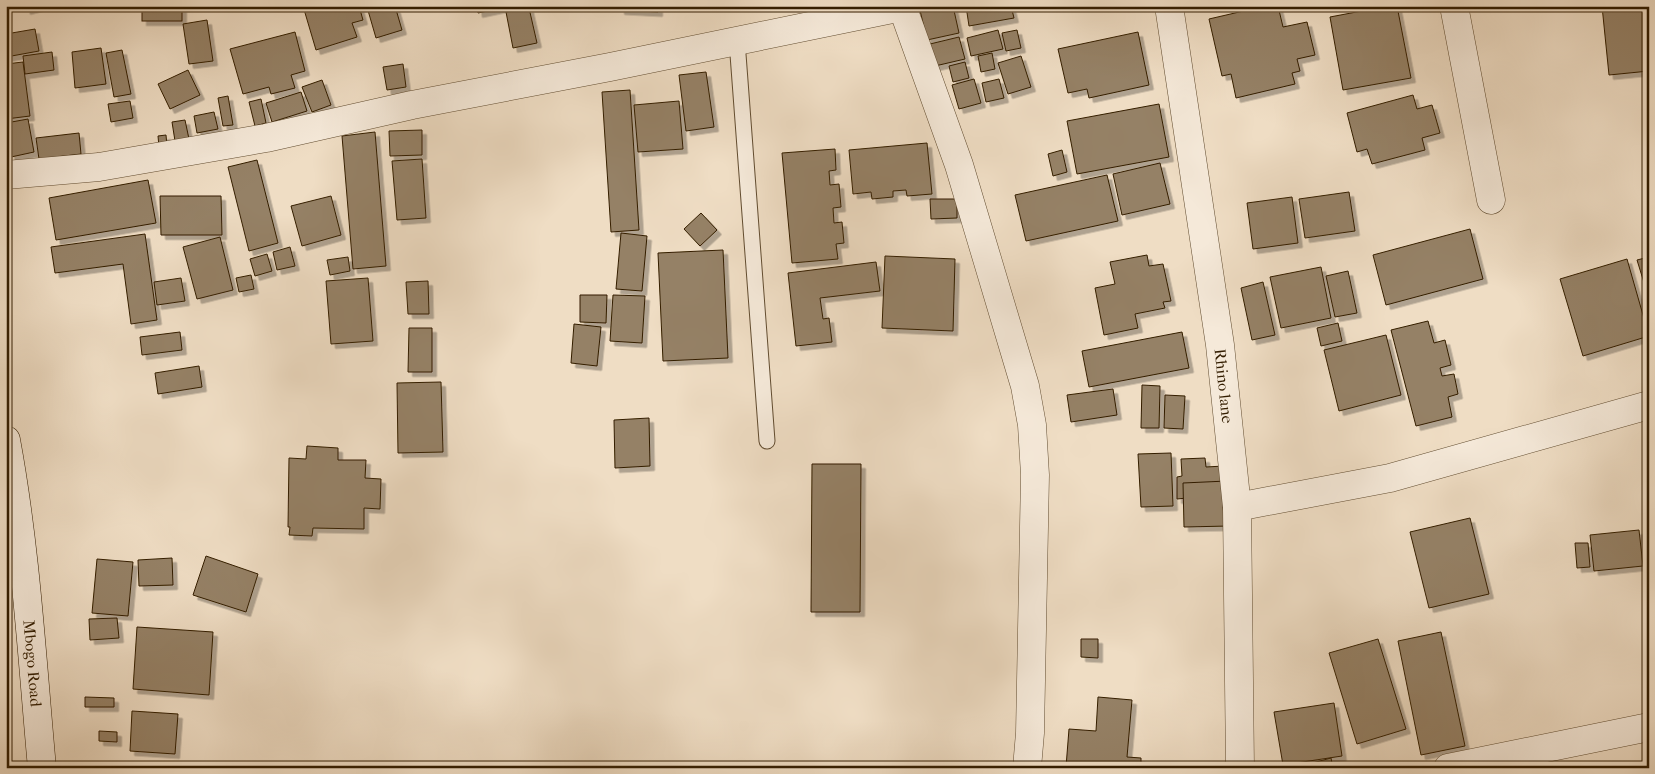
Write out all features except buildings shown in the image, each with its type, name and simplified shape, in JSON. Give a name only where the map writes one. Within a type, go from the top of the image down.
[{"type":"street","name":"Rhino lane","points":[[1169,6],[1220,345],[1237,507],[1240,768]]},
{"type":"street","points":[[1454,6],[1491,200]]},
{"type":"street","points":[[6,174],[99,167],[266,138],[412,105],[902,7],[959,165],[1013,342],[1025,386],[1032,425],[1035,474],[1030,733],[1027,768]]},
{"type":"street","points":[[1237,507],[1390,478],[1649,405]]},
{"type":"street","name":"Mbogo Road","points":[[6,440],[10,483],[21,536],[42,768]]},
{"type":"street","points":[[1448,768],[1649,727]]},
{"type":"lane","points":[[737,41],[767,441]]}]
